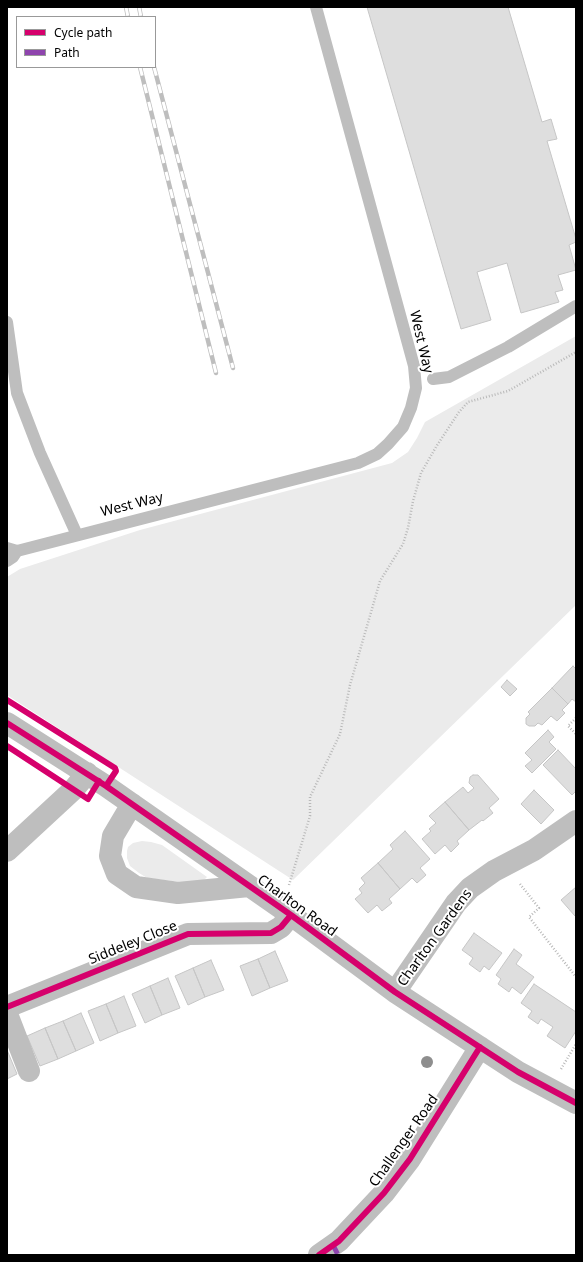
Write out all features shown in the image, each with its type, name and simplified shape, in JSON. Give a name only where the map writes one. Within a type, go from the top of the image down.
[{"type":"street","name":"Charlton Road","points":[[7,723],[87,773],[132,804],[286,912],[395,992],[518,1072],[576,1104]]},
{"type":"street","points":[[7,851],[74,789],[87,773]]},
{"type":"street","points":[[132,804],[113,836],[110,856],[118,874],[136,887],[178,893],[249,886]]},
{"type":"street","name":"Charlton Gardens","points":[[395,992],[433,935],[463,895],[483,877],[534,850],[576,821]]},
{"type":"street","name":"Siddeley Close","points":[[7,1007],[188,934],[271,933],[281,927],[286,912]]},
{"type":"street","points":[[7,1014],[29,1071]]},
{"type":"street","name":"Challenger Road","points":[[319,1255],[338,1241],[384,1193],[410,1159],[480,1047]]},
{"type":"lane","name":"West Way","points":[[7,561],[13,557],[12,550],[77,535],[358,463],[377,454],[403,427],[411,408],[416,388],[414,366],[316,7]]},
{"type":"lane","points":[[433,379],[449,377],[508,347],[576,306]]},
{"type":"lane","points":[[7,322],[12,388],[17,393],[40,453],[77,535]]},
{"type":"path","points":[[286,912],[310,816],[310,797],[340,734],[350,685],[380,581],[403,544],[420,473],[459,412],[468,402],[508,391],[576,352]]},
{"type":"path","points":[[576,718],[568,726],[576,734]]},
{"type":"path","points":[[505,864],[539,908],[529,917],[576,977]]},
{"type":"path","points":[[549,1089],[576,1044]]},
{"type":"shaded area","points":[[576,336],[576,605],[293,880],[7,695],[7,577],[20,569],[140,530],[392,463],[408,452],[425,422]]},
{"type":"shaded area","points":[[142,841],[162,845],[207,877],[204,880],[189,883],[147,878],[130,866],[127,858],[128,847],[133,843]]},
{"type":"building","points":[[367,7],[508,7],[542,122],[551,119],[557,139],[547,141],[576,239],[576,242],[569,245],[576,270],[558,275],[563,290],[555,292],[559,302],[521,313],[507,263],[477,272],[491,320],[461,329]]},
{"type":"building","points":[[573,666],[576,669],[576,702],[572,699],[568,704],[552,688]]},
{"type":"building","points":[[507,680],[517,689],[510,696],[501,687]]},
{"type":"building","points":[[552,688],[568,704],[562,710],[565,713],[557,721],[551,716],[542,725],[538,723],[535,726],[529,726],[526,724],[526,718],[530,714],[528,712]]},
{"type":"building","points":[[548,730],[554,737],[549,742],[556,749],[532,773],[525,766],[532,760],[525,753]]},
{"type":"building","points":[[558,750],[576,769],[576,791],[572,795],[543,765]]},
{"type":"building","points":[[473,775],[478,775],[499,799],[489,808],[493,813],[469,830],[445,802],[463,787],[468,793],[474,788],[469,783],[470,777]]},
{"type":"building","points":[[534,790],[554,810],[541,824],[521,804]]},
{"type":"building","points":[[445,802],[469,830],[457,841],[459,844],[451,852],[445,845],[435,854],[422,839],[431,831],[429,829],[436,823],[429,816]]},
{"type":"building","points":[[405,831],[430,859],[420,868],[426,875],[417,883],[412,878],[400,889],[378,863],[393,849],[390,845]]},
{"type":"building","points":[[378,863],[400,889],[389,899],[392,903],[382,911],[377,905],[368,913],[355,899],[362,893],[359,889],[365,883],[361,878]]},
{"type":"building","points":[[576,887],[576,915],[575,916],[561,900]]},
{"type":"building","points":[[474,933],[502,953],[489,970],[484,966],[480,972],[469,964],[473,958],[462,950]]},
{"type":"building","points":[[514,949],[522,955],[516,964],[534,977],[521,994],[512,987],[509,992],[498,984],[501,979],[496,975]]},
{"type":"building","points":[[275,951],[288,981],[270,988],[258,959]]},
{"type":"building","points":[[258,959],[270,988],[252,996],[240,966]]},
{"type":"building","points":[[211,960],[224,990],[205,997],[193,968]]},
{"type":"building","points":[[193,968],[205,997],[188,1005],[175,976]]},
{"type":"building","points":[[168,978],[180,1008],[162,1015],[150,986]]},
{"type":"building","points":[[534,984],[576,1012],[576,1031],[565,1048],[547,1036],[553,1027],[541,1019],[538,1024],[528,1017],[532,1011],[521,1003]]},
{"type":"building","points":[[150,986],[162,1015],[145,1023],[132,994]]},
{"type":"building","points":[[124,996],[136,1026],[118,1033],[106,1004]]},
{"type":"building","points":[[106,1004],[118,1033],[100,1041],[88,1011]]},
{"type":"building","points":[[81,1013],[94,1043],[76,1051],[63,1021]]},
{"type":"building","points":[[63,1021],[76,1051],[58,1059],[45,1028]]},
{"type":"building","points":[[45,1028],[58,1059],[40,1066],[27,1036]]},
{"type":"building","points":[[7,1050],[17,1074],[7,1079]]},
{"type":"railway","points":[[126,7],[128,16]]},
{"type":"railway","points":[[139,7],[141,16]]},
{"type":"railway","points":[[140,68],[216,373]]},
{"type":"railway","points":[[154,68],[233,368]]},
{"type":"marked path","points":[[333,1245],[338,1255]]},
{"type":"cycle path","points":[[7,700],[115,768],[116,771],[106,786]]},
{"type":"cycle path","points":[[7,723],[106,786],[291,915],[395,992],[518,1072],[576,1103]]},
{"type":"cycle path","points":[[7,746],[88,799],[99,781]]},
{"type":"cycle path","points":[[7,1007],[188,934],[271,933],[281,927],[291,915]]},
{"type":"cycle path","points":[[319,1255],[339,1241],[384,1193],[410,1159],[480,1047]]}]
